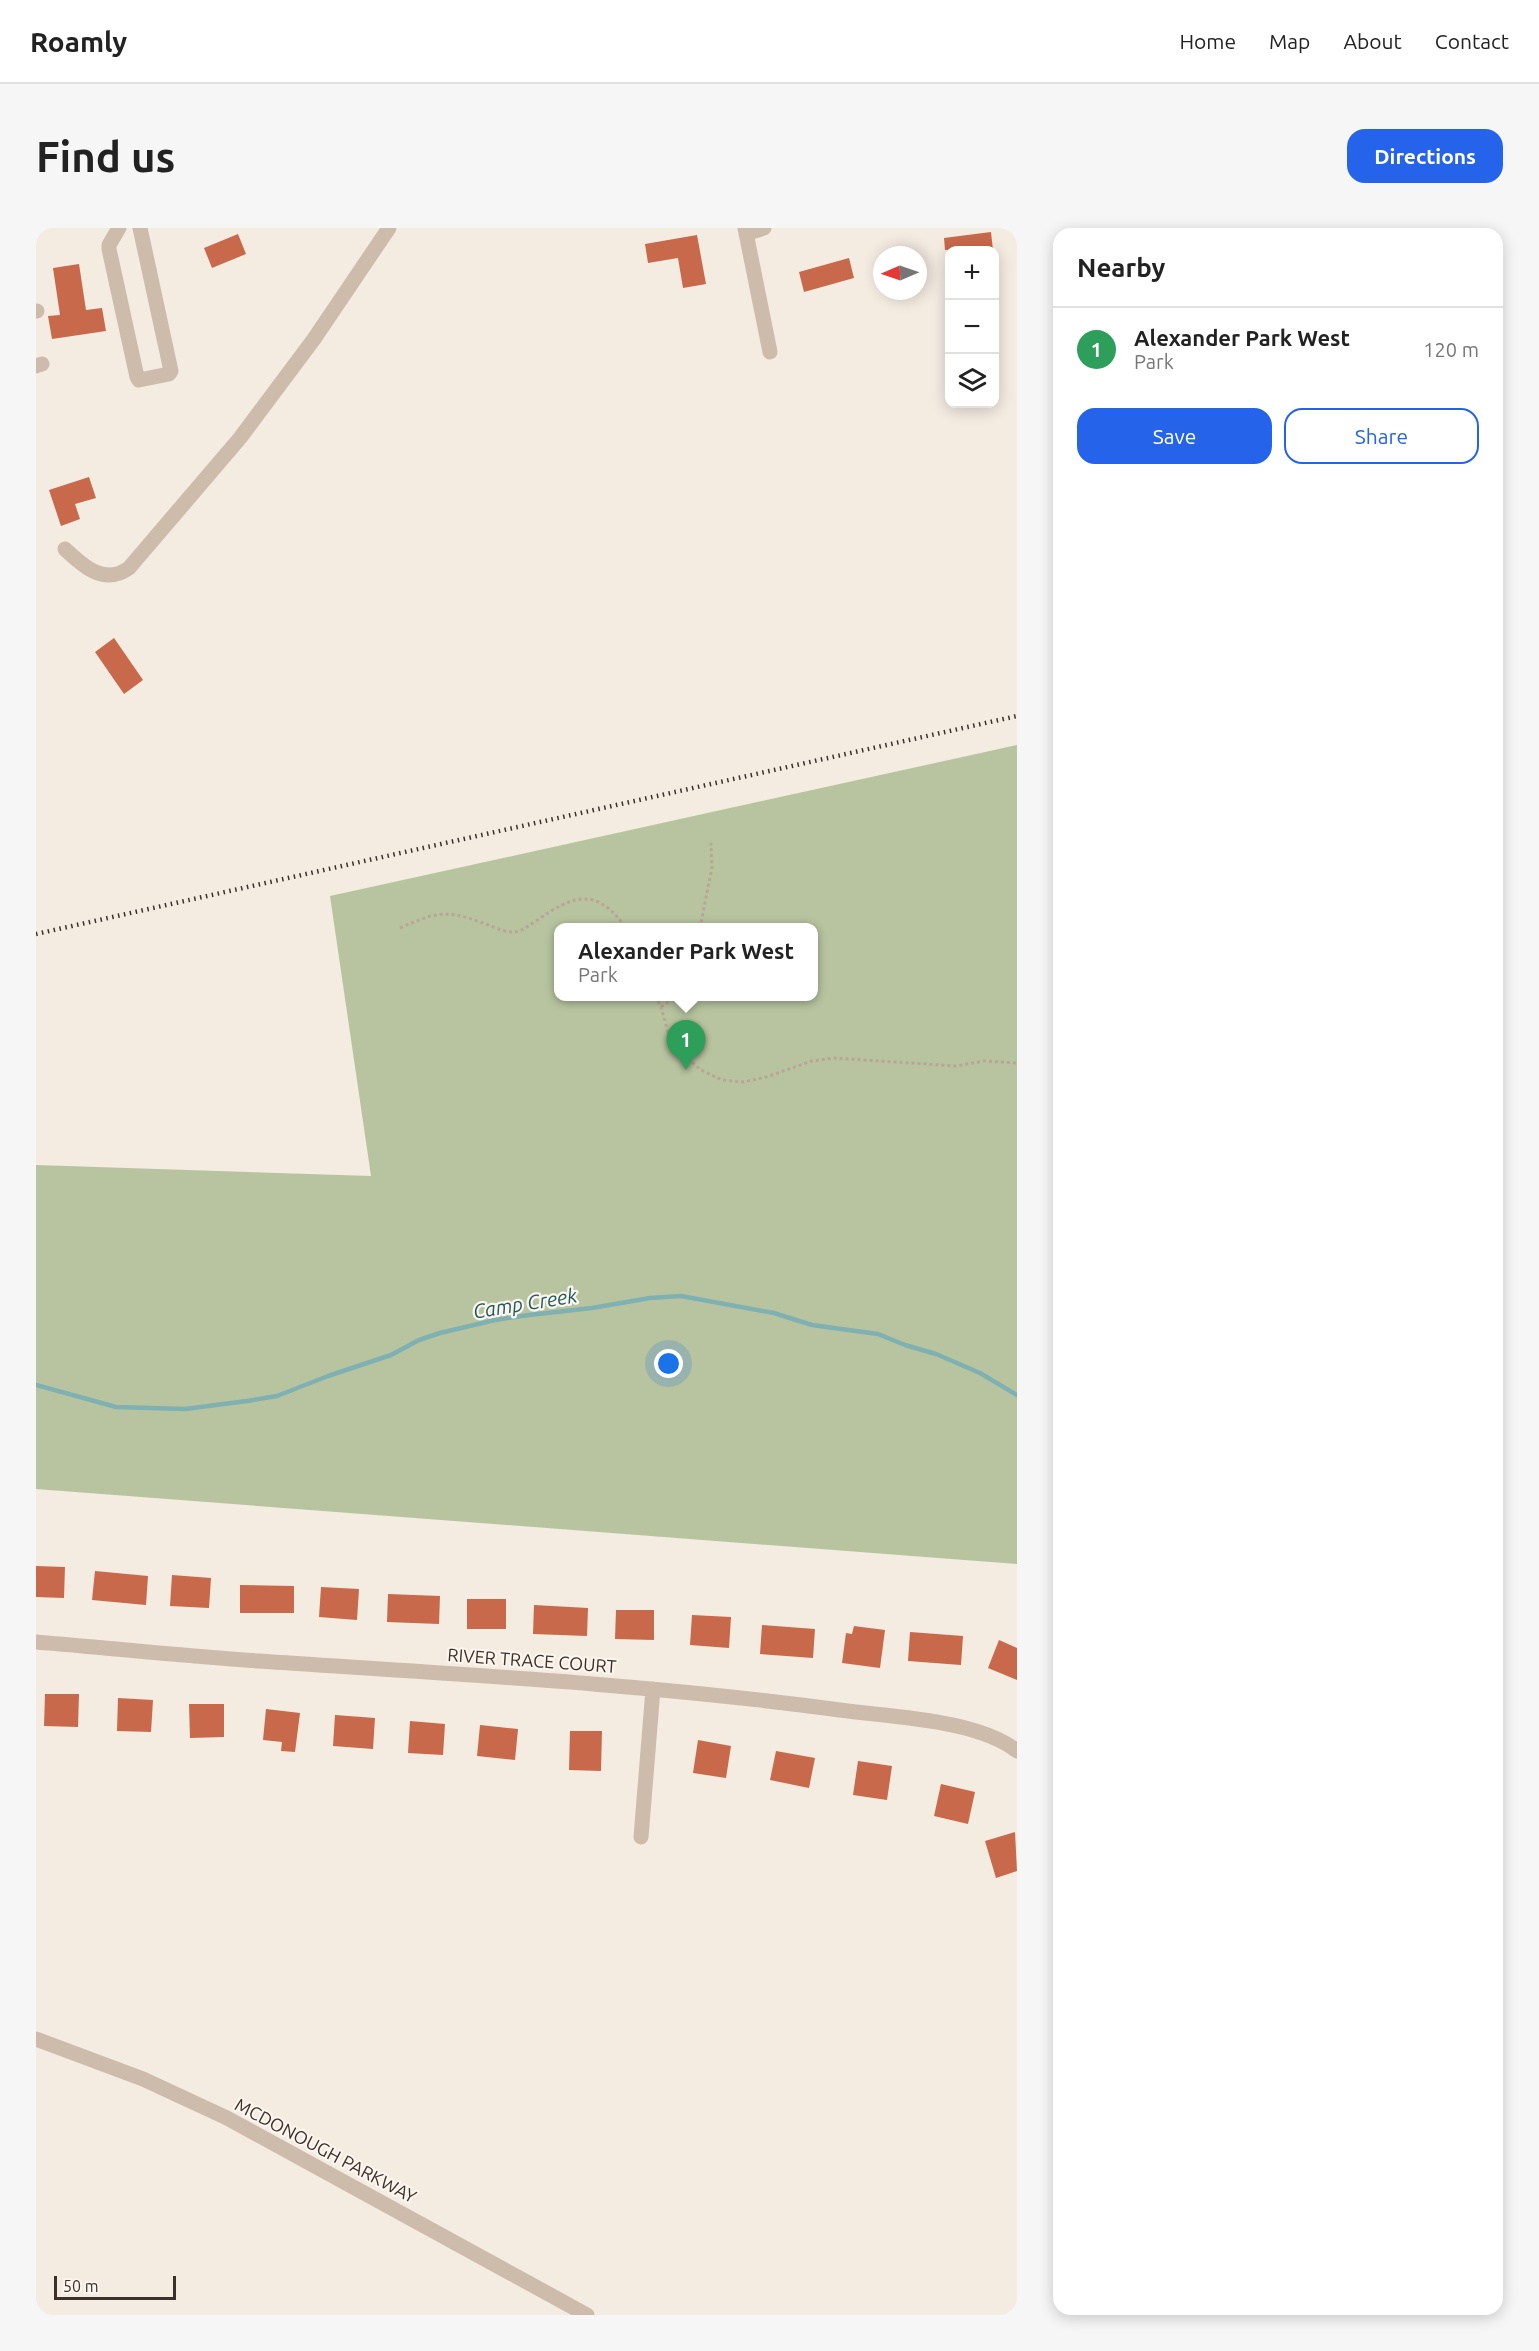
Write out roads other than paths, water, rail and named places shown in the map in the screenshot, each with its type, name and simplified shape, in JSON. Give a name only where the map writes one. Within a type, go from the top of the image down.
[{"type":"street","points":[[119,228],[109,244],[109,249],[139,380],[169,374],[171,371],[140,228]]},
{"type":"street","points":[[65,549],[86,568],[98,574],[116,574],[129,568],[240,438],[314,339],[389,228]]},
{"type":"street","points":[[764,228],[745,231],[770,352]]},
{"type":"street","name":"RIVER TRACE COURT","points":[[36,1642],[708,1693],[945,1724],[988,1734],[1017,1751]]},
{"type":"street","points":[[641,1837],[653,1689]]},
{"type":"street","name":"MCDONOUGH PARKWAY","points":[[36,2039],[143,2079],[227,2118],[587,2315]]},
{"type":"waterway","name":"Camp Creek","points":[[36,1385],[116,1407],[185,1409],[247,1401],[277,1396],[391,1355],[419,1340],[440,1333],[495,1320],[650,1298],[681,1296],[774,1313],[812,1325],[878,1334],[936,1354],[980,1373],[1017,1395]]},
{"type":"railway","points":[[36,934],[1017,716]]},
{"type":"place","name":"Alexander Park West","points":[[686,1070]]}]
